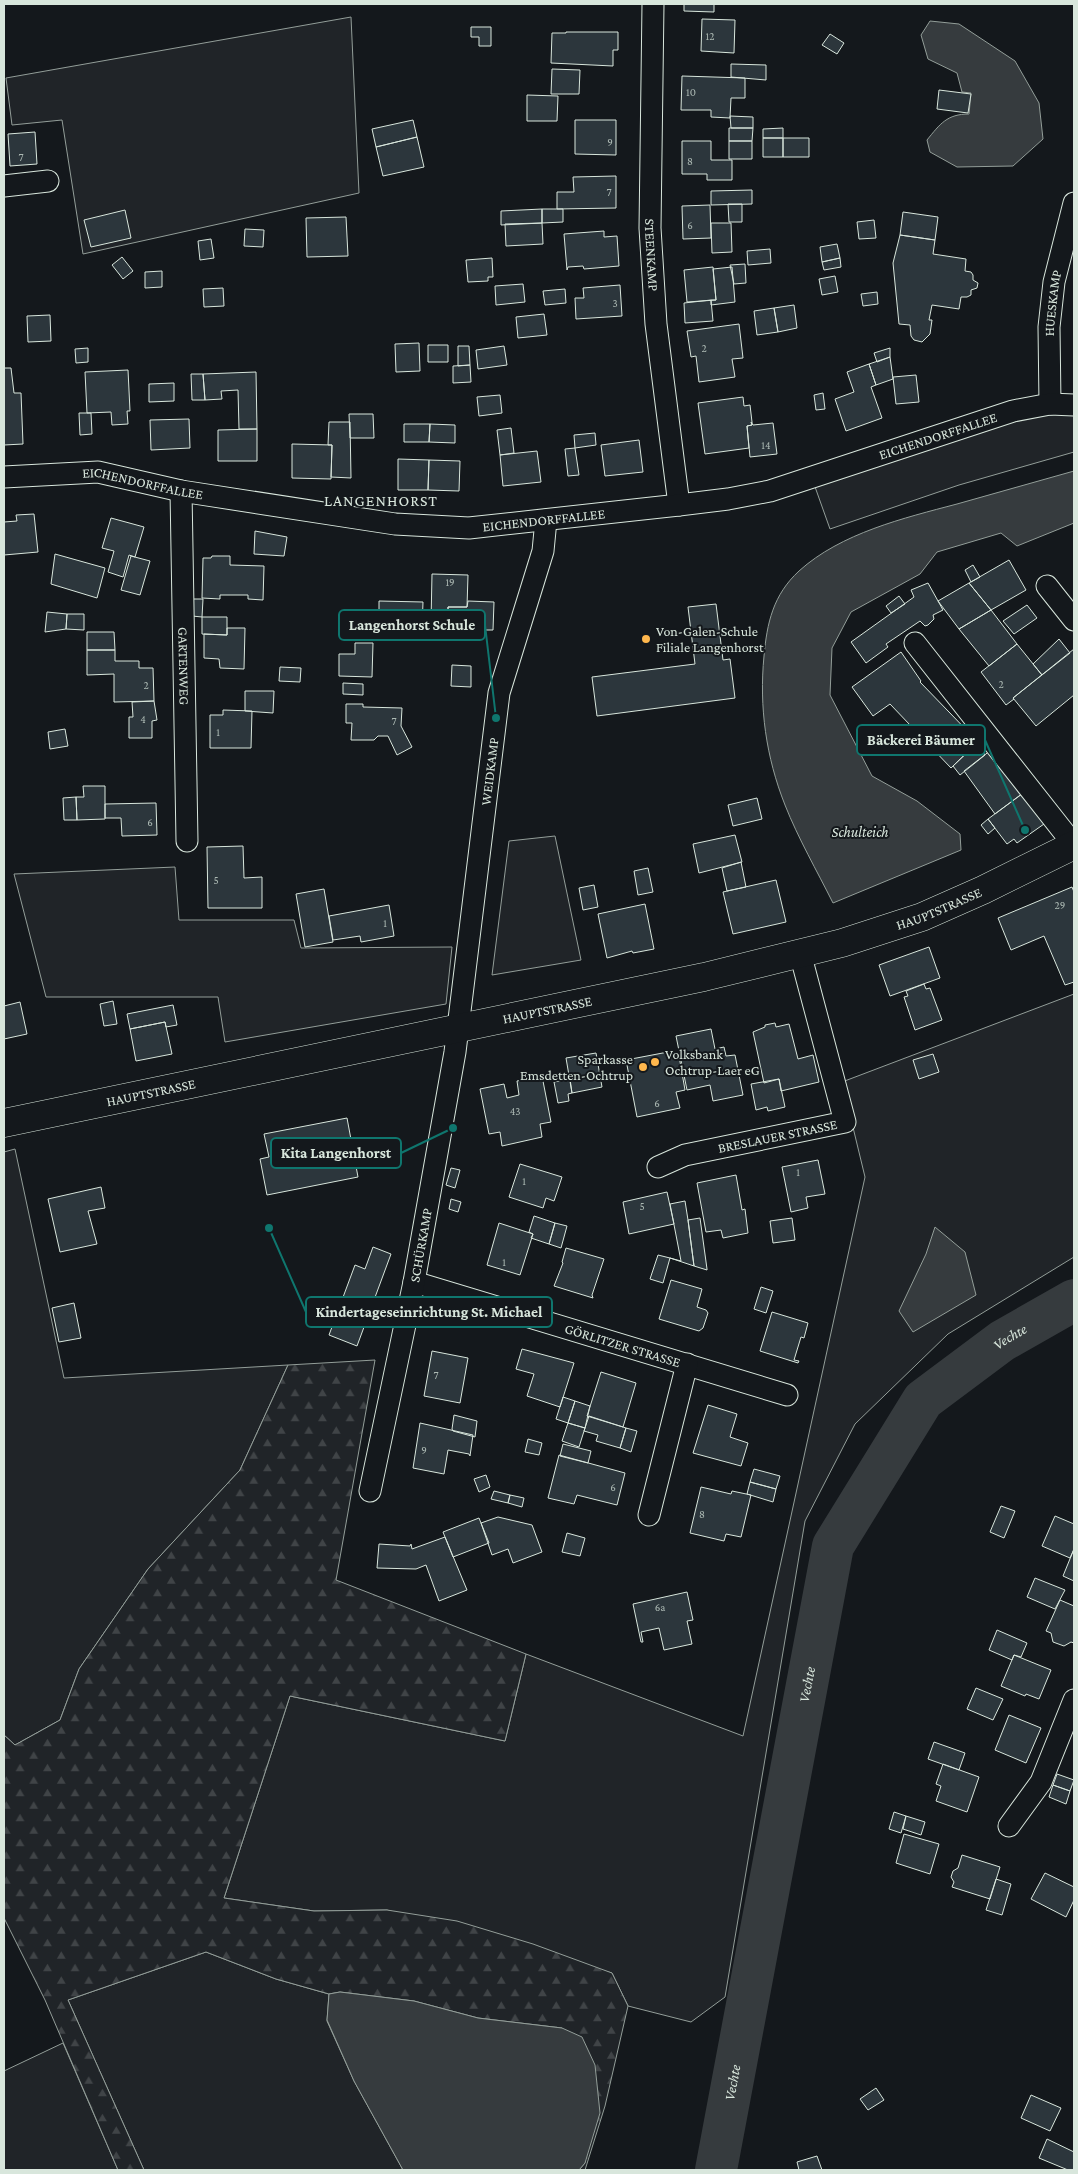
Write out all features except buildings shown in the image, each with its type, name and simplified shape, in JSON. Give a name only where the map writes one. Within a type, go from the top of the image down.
[{"type":"main road","name":"HAUPTSTRASSE","points":[[4,1122],[704,977],[842,943],[922,917],[983,890],[1074,845]]},
{"type":"street","name":"STEENKAMP","points":[[653,4],[650,228],[656,324],[680,505]]},
{"type":"street","points":[[4,186],[48,181]]},
{"type":"street","name":"HUESKAMP","points":[[1050,404],[1049,328],[1054,282],[1074,203]]},
{"type":"street","name":"EICHENDORFFALLEE","points":[[4,476],[98,472],[181,491],[395,524],[468,528],[728,499],[770,490],[1013,412],[1050,404],[1074,404]]},
{"type":"street","name":"GARTENWEG","points":[[181,491],[187,840]]},
{"type":"street","name":"WEIDKAMP","points":[[458,1028],[499,693],[543,551],[546,520]]},
{"type":"street","points":[[1047,586],[1074,620]]},
{"type":"street","points":[[916,643],[1074,845]]},
{"type":"street","name":"BRESLAUER STRASSE","points":[[658,1167],[685,1155],[845,1122],[800,953]]},
{"type":"street","name":"SCHÜRKAMP","points":[[370,1491],[414,1282],[458,1028]]},
{"type":"street","name":"GÖRLITZER STRASSE","points":[[414,1282],[787,1395]]},
{"type":"street","name":"GÖRLITZER STRASSE","points":[[649,1515],[687,1364]]},
{"type":"street","points":[[1009,1826],[1041,1782],[1074,1700]]},
{"type":"green space","points":[[351,17],[359,193],[83,254],[62,120],[12,125],[6,78]]},
{"type":"green space","points":[[1051,411],[1074,413],[1074,452],[959,485],[830,529],[814,484],[944,440]]},
{"type":"green space","points":[[555,836],[581,960],[492,975],[509,841]]},
{"type":"green space","points":[[175,867],[179,920],[294,920],[301,948],[452,947],[446,1004],[225,1042],[218,997],[46,997],[14,874]]},
{"type":"green space","points":[[1074,994],[1074,1257],[948,1334],[855,1424],[805,1521],[725,1997],[691,2022],[628,2006],[612,1973],[387,1910],[314,1911],[224,1898],[290,1696],[505,1741],[526,1654],[743,1736],[865,1177],[842,1082]]},
{"type":"green space","points":[[15,1149],[64,1378],[288,1365],[240,1470],[148,1569],[79,1669],[60,1720],[15,1745],[4,1735],[4,1152]]},
{"type":"green space","points":[[375,1360],[336,1580],[526,1654],[505,1741],[290,1696],[224,1898],[314,1911],[387,1910],[457,1921],[533,1944],[612,1973],[628,2006],[605,2106],[585,2170],[579,2170],[585,2163],[562,2028],[478,2018],[414,2001],[340,1992],[329,1994],[276,1979],[206,1952],[68,2000],[144,2170],[118,2170],[45,2000],[4,1918],[4,1735],[15,1745],[60,1720],[79,1669],[148,1569],[240,1470],[288,1365]]},
{"type":"green space","points":[[206,1952],[276,1979],[329,1994],[327,2021],[354,2081],[403,2170],[144,2170],[68,2000]]},
{"type":"green space","points":[[63,2043],[118,2170],[4,2170],[4,2071]]},
{"type":"water","points":[[930,21],[959,24],[1015,61],[1039,103],[1043,139],[1013,166],[957,167],[930,152],[927,140],[940,125],[949,118],[961,114],[969,114],[971,93],[962,92],[957,73],[928,59],[921,35]]},
{"type":"water","name":"Schulteich","points":[[1074,471],[1074,523],[1017,546],[1001,533],[937,552],[920,574],[851,612],[832,648],[830,695],[872,776],[917,801],[960,834],[961,850],[833,903],[790,817],[778,787],[769,750],[763,713],[764,656],[767,632],[777,600],[790,580],[799,571],[834,546],[853,537],[895,521]]},
{"type":"water","points":[[935,1227],[965,1252],[976,1295],[913,1332],[899,1311],[926,1254]]},
{"type":"water","points":[[340,1992],[414,2001],[478,2018],[562,2028],[582,2037],[595,2065],[600,2113],[585,2163],[579,2170],[403,2170],[354,2081],[327,2020],[329,1994]]},
{"type":"waterway","name":"Vechte","points":[[716,2170],[833,1546],[923,1400],[1002,1341],[1074,1300]]},
{"type":"place","name":"Von-Galen-Schule Filiale Langenhorst","points":[[646,639]]},
{"type":"place","name":"Langenhorst Schule","points":[[496,718]]},
{"type":"place","name":"Bäckerei Bäumer","points":[[1025,830]]},
{"type":"place","name":"Volksbank Ochtrup-Laer eG","points":[[655,1062]]},
{"type":"place","name":"Sparkasse Emsdetten-Ochtrup","points":[[643,1067]]},
{"type":"place","name":"Kita Langenhorst","points":[[453,1128]]},
{"type":"place","name":"Kindertageseinrichtung St. Michael","points":[[269,1228]]},
{"type":"district","name":"LANGENHORST","points":[[381,500]]}]
